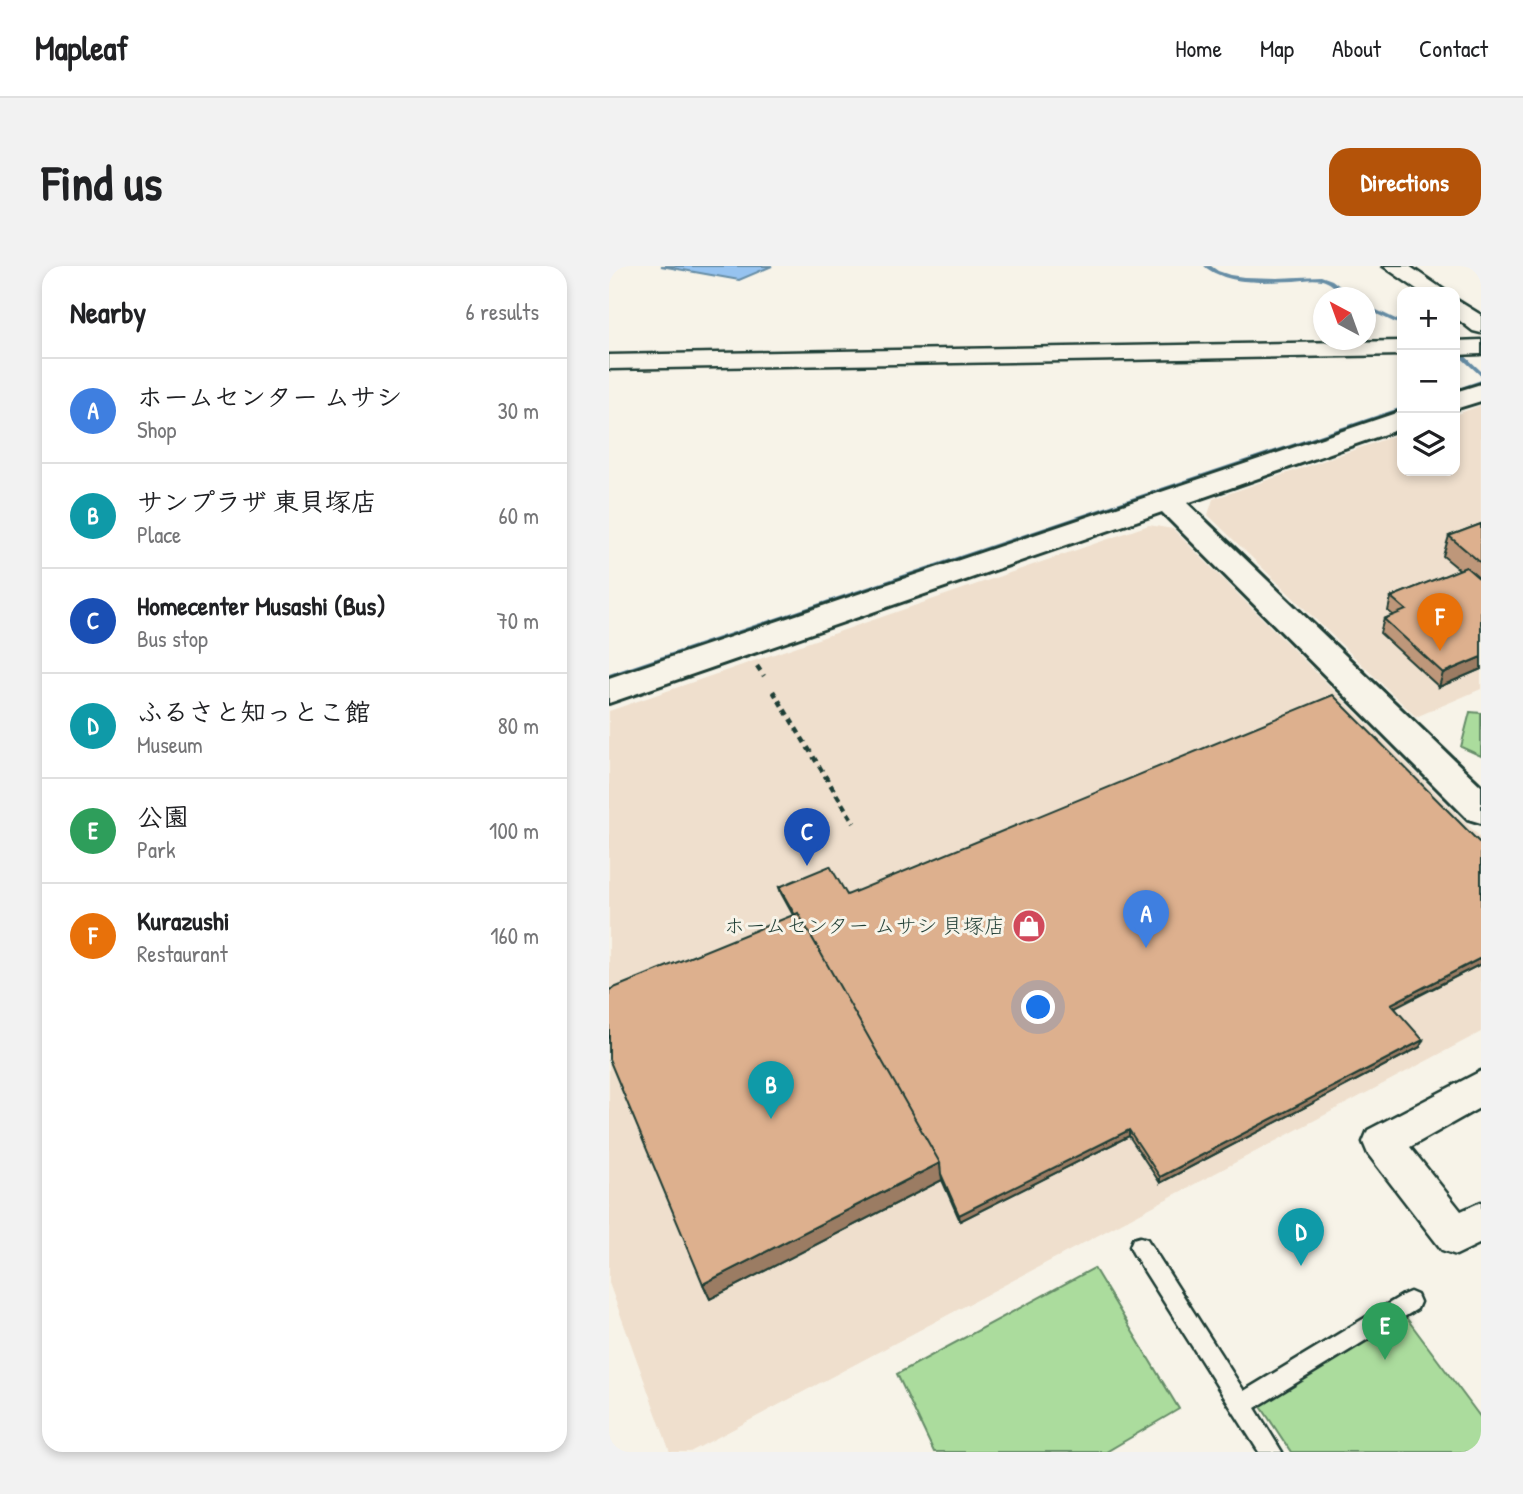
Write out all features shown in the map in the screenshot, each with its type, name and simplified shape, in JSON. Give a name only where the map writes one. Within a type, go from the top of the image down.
[{"type":"street","points":[[1394,266],[1428,287]]},
{"type":"street","points":[[1460,310],[1481,326]]},
{"type":"street","points":[[1460,348],[1481,347]]},
{"type":"street","points":[[609,362],[1397,348]]},
{"type":"street","points":[[1460,399],[1481,392]]},
{"type":"street","points":[[609,691],[1397,421]]},
{"type":"street","points":[[1167,500],[1481,809]]},
{"type":"street","points":[[1481,1088],[1382,1142],[1456,1236],[1481,1221]]},
{"type":"lane","points":[[1140,1246],[1271,1452]]},
{"type":"lane","points":[[1241,1405],[1409,1302]]},
{"type":"path","points":[[773,691],[854,823]]},
{"type":"shaded area","points":[[1481,405],[1481,689],[1416,717],[1208,515],[1213,499],[1397,435],[1397,476],[1460,476],[1460,413]]},
{"type":"shaded area","points":[[1149,525],[1173,529],[1481,838],[1481,1032],[690,1452],[670,1452],[609,1283],[609,711]]},
{"type":"green space","points":[[1470,712],[1481,713],[1481,756],[1461,747]]},
{"type":"green space","points":[[1094,1268],[1179,1409],[1106,1452],[934,1452],[897,1374]]},
{"type":"green space","points":[[1405,1316],[1481,1418],[1481,1452],[1291,1452],[1260,1405]]},
{"type":"water","points":[[661,266],[772,266],[739,280]]},
{"type":"building","points":[[1481,524],[1481,563],[1449,536]]},
{"type":"building","points":[[1466,567],[1481,580],[1481,657],[1443,673],[1384,619],[1406,610],[1391,597]]},
{"type":"building","points":[[1333,695],[1481,844],[1481,958],[1391,1004],[1423,1040],[1160,1177],[1129,1130],[959,1215],[941,1174],[940,1163],[798,913],[795,915],[779,887],[830,866],[847,895]]},
{"type":"building","points":[[798,913],[940,1163],[703,1284],[609,1059],[609,990]]},
{"type":"waterway","points":[[1207,266],[1216,273],[1229,277],[1277,280],[1321,278],[1338,287]]},
{"type":"waterway","points":[[1376,312],[1397,322]]},
{"type":"waterway","points":[[1460,354],[1481,374]]},
{"type":"waterway","points":[[1460,389],[1481,382]]},
{"type":"waterway","points":[[609,677],[1397,411]]},
{"type":"place","name":"Kurazushi","points":[[1440,651]]},
{"type":"place","name":"Homecenter Musashi (Bus)","points":[[807,866]]},
{"type":"place","name":"ホームセンター ムサシ 貝塚店","points":[[1029,926]]},
{"type":"place","name":"ホームセンター ムサシ","points":[[1146,948]]},
{"type":"place","name":"サンプラザ 東貝塚店","points":[[771,1119]]},
{"type":"place","name":"ふるさと知っとこ館","points":[[1301,1266]]},
{"type":"place","name":"公園","points":[[1385,1360]]}]
